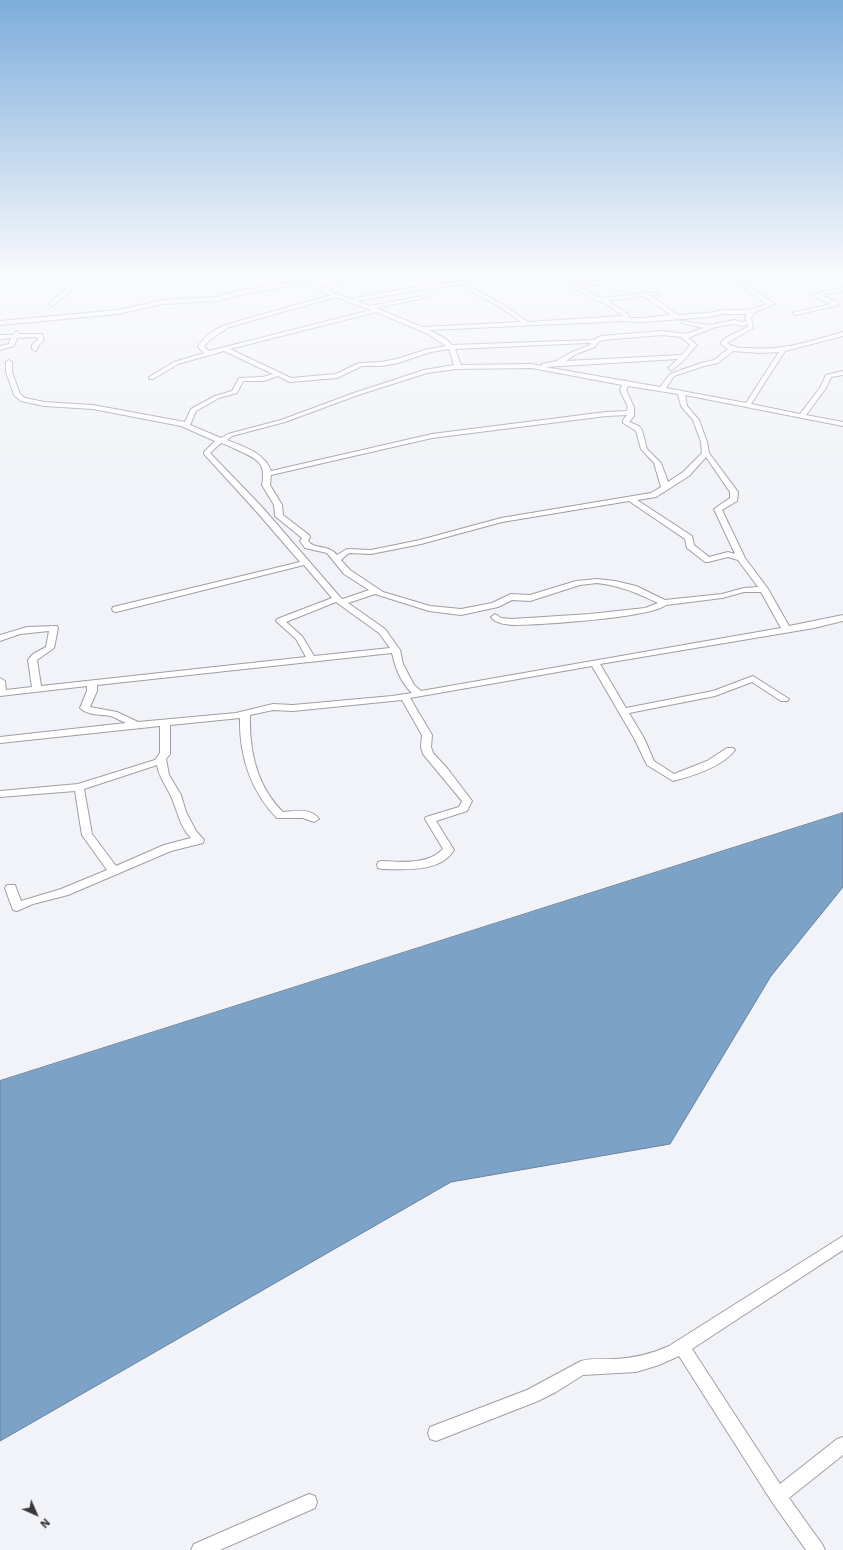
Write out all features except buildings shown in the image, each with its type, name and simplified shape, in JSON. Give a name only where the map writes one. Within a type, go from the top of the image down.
[{"type":"street","points":[[0,348],[11,345]]},
{"type":"street","points":[[202,345],[201,347],[206,350],[207,353]]},
{"type":"street","points":[[152,378],[176,362],[239,345]]},
{"type":"street","points":[[224,349],[290,380],[338,376],[361,364],[381,364],[398,361],[430,350],[478,345]]},
{"type":"street","points":[[558,363],[574,353],[593,345]]},
{"type":"street","points":[[671,368],[694,345]]},
{"type":"street","points":[[726,345],[731,349],[760,351],[783,350],[805,345]]},
{"type":"street","points":[[451,347],[458,367]]},
{"type":"street","points":[[662,389],[672,375],[703,364],[716,362],[731,349]]},
{"type":"street","points":[[748,404],[783,350]]},
{"type":"street","points":[[419,694],[410,686],[399,664],[396,650],[382,631],[339,601],[304,563],[259,509],[206,453],[220,440],[230,435],[283,421],[421,372],[458,367],[532,366],[558,363],[683,357]]},
{"type":"street","points":[[10,362],[9,372],[17,395],[23,400],[44,404],[93,407],[187,425],[205,435],[259,457],[265,465],[268,474],[266,485],[278,505],[279,516],[306,537],[304,541],[308,546],[330,551],[357,580],[391,598],[417,606],[460,612],[495,605],[511,597],[530,598],[579,583],[603,581],[633,588],[664,603]]},
{"type":"street","points":[[532,366],[626,384],[748,404],[843,424]]},
{"type":"street","points":[[802,416],[823,388],[828,376],[843,373]]},
{"type":"street","points":[[187,425],[193,410],[217,397],[235,392],[241,379],[264,379],[279,374]]},
{"type":"street","points":[[626,384],[622,390],[631,407],[631,416],[626,420],[626,423],[636,426],[642,436],[644,450],[655,460],[661,471],[665,487]]},
{"type":"street","points":[[681,392],[684,406],[696,420],[704,442],[706,453],[734,492],[734,499],[718,509],[741,558],[764,589],[786,629]]},
{"type":"street","points":[[268,474],[363,451],[444,434],[606,414],[630,413]]},
{"type":"street","points":[[337,559],[347,551],[378,550],[421,542],[501,520],[653,495],[686,474],[706,453]]},
{"type":"street","points":[[630,499],[643,505],[674,530],[689,538],[690,546],[708,560],[728,554],[741,558]]},
{"type":"street","points":[[116,609],[304,563]]},
{"type":"street","points":[[495,617],[498,620],[512,622],[590,617],[645,610],[660,606],[664,603],[722,596],[744,590],[764,589]]},
{"type":"street","points":[[311,659],[309,652],[298,636],[280,621],[339,601],[376,591]]},
{"type":"street","points":[[0,740],[245,714],[273,707],[293,708],[405,697],[595,662],[814,625],[843,618]]},
{"type":"street","points":[[0,638],[8,634],[24,630],[54,628],[50,648],[32,660],[37,689]]},
{"type":"street","points":[[0,681],[1,693],[396,650]]},
{"type":"street","points":[[595,662],[639,738],[650,763],[673,778],[724,757],[730,750]]},
{"type":"street","points":[[622,711],[715,693],[753,679],[784,699]]},
{"type":"street","points":[[92,683],[92,691],[85,708],[91,711],[114,714],[136,725]]},
{"type":"street","points":[[382,865],[427,862],[445,856],[449,850],[430,819],[463,808],[467,801],[443,770],[428,754],[426,747],[427,736],[405,697]]},
{"type":"street","points":[[245,714],[246,747],[253,771],[273,809],[281,816],[304,814],[314,818]]},
{"type":"street","points":[[0,794],[79,787],[158,762],[165,754],[165,722]]},
{"type":"street","points":[[11,888],[17,907],[30,901],[64,892],[168,848],[199,840],[192,833],[181,812],[176,795],[164,774],[161,758]]},
{"type":"street","points":[[79,787],[88,835],[114,871]]},
{"type":"street","points":[[436,1433],[507,1407],[542,1392],[585,1367],[642,1364],[662,1358],[682,1347],[843,1242]]},
{"type":"street","points":[[682,1347],[778,1496],[816,1550]]},
{"type":"street","points":[[778,1496],[843,1445]]},
{"type":"street","points":[[200,1550],[310,1502]]},
{"type":"water","points":[[843,813],[843,887],[771,976],[670,1144],[451,1182],[0,1441],[0,1081]]}]
